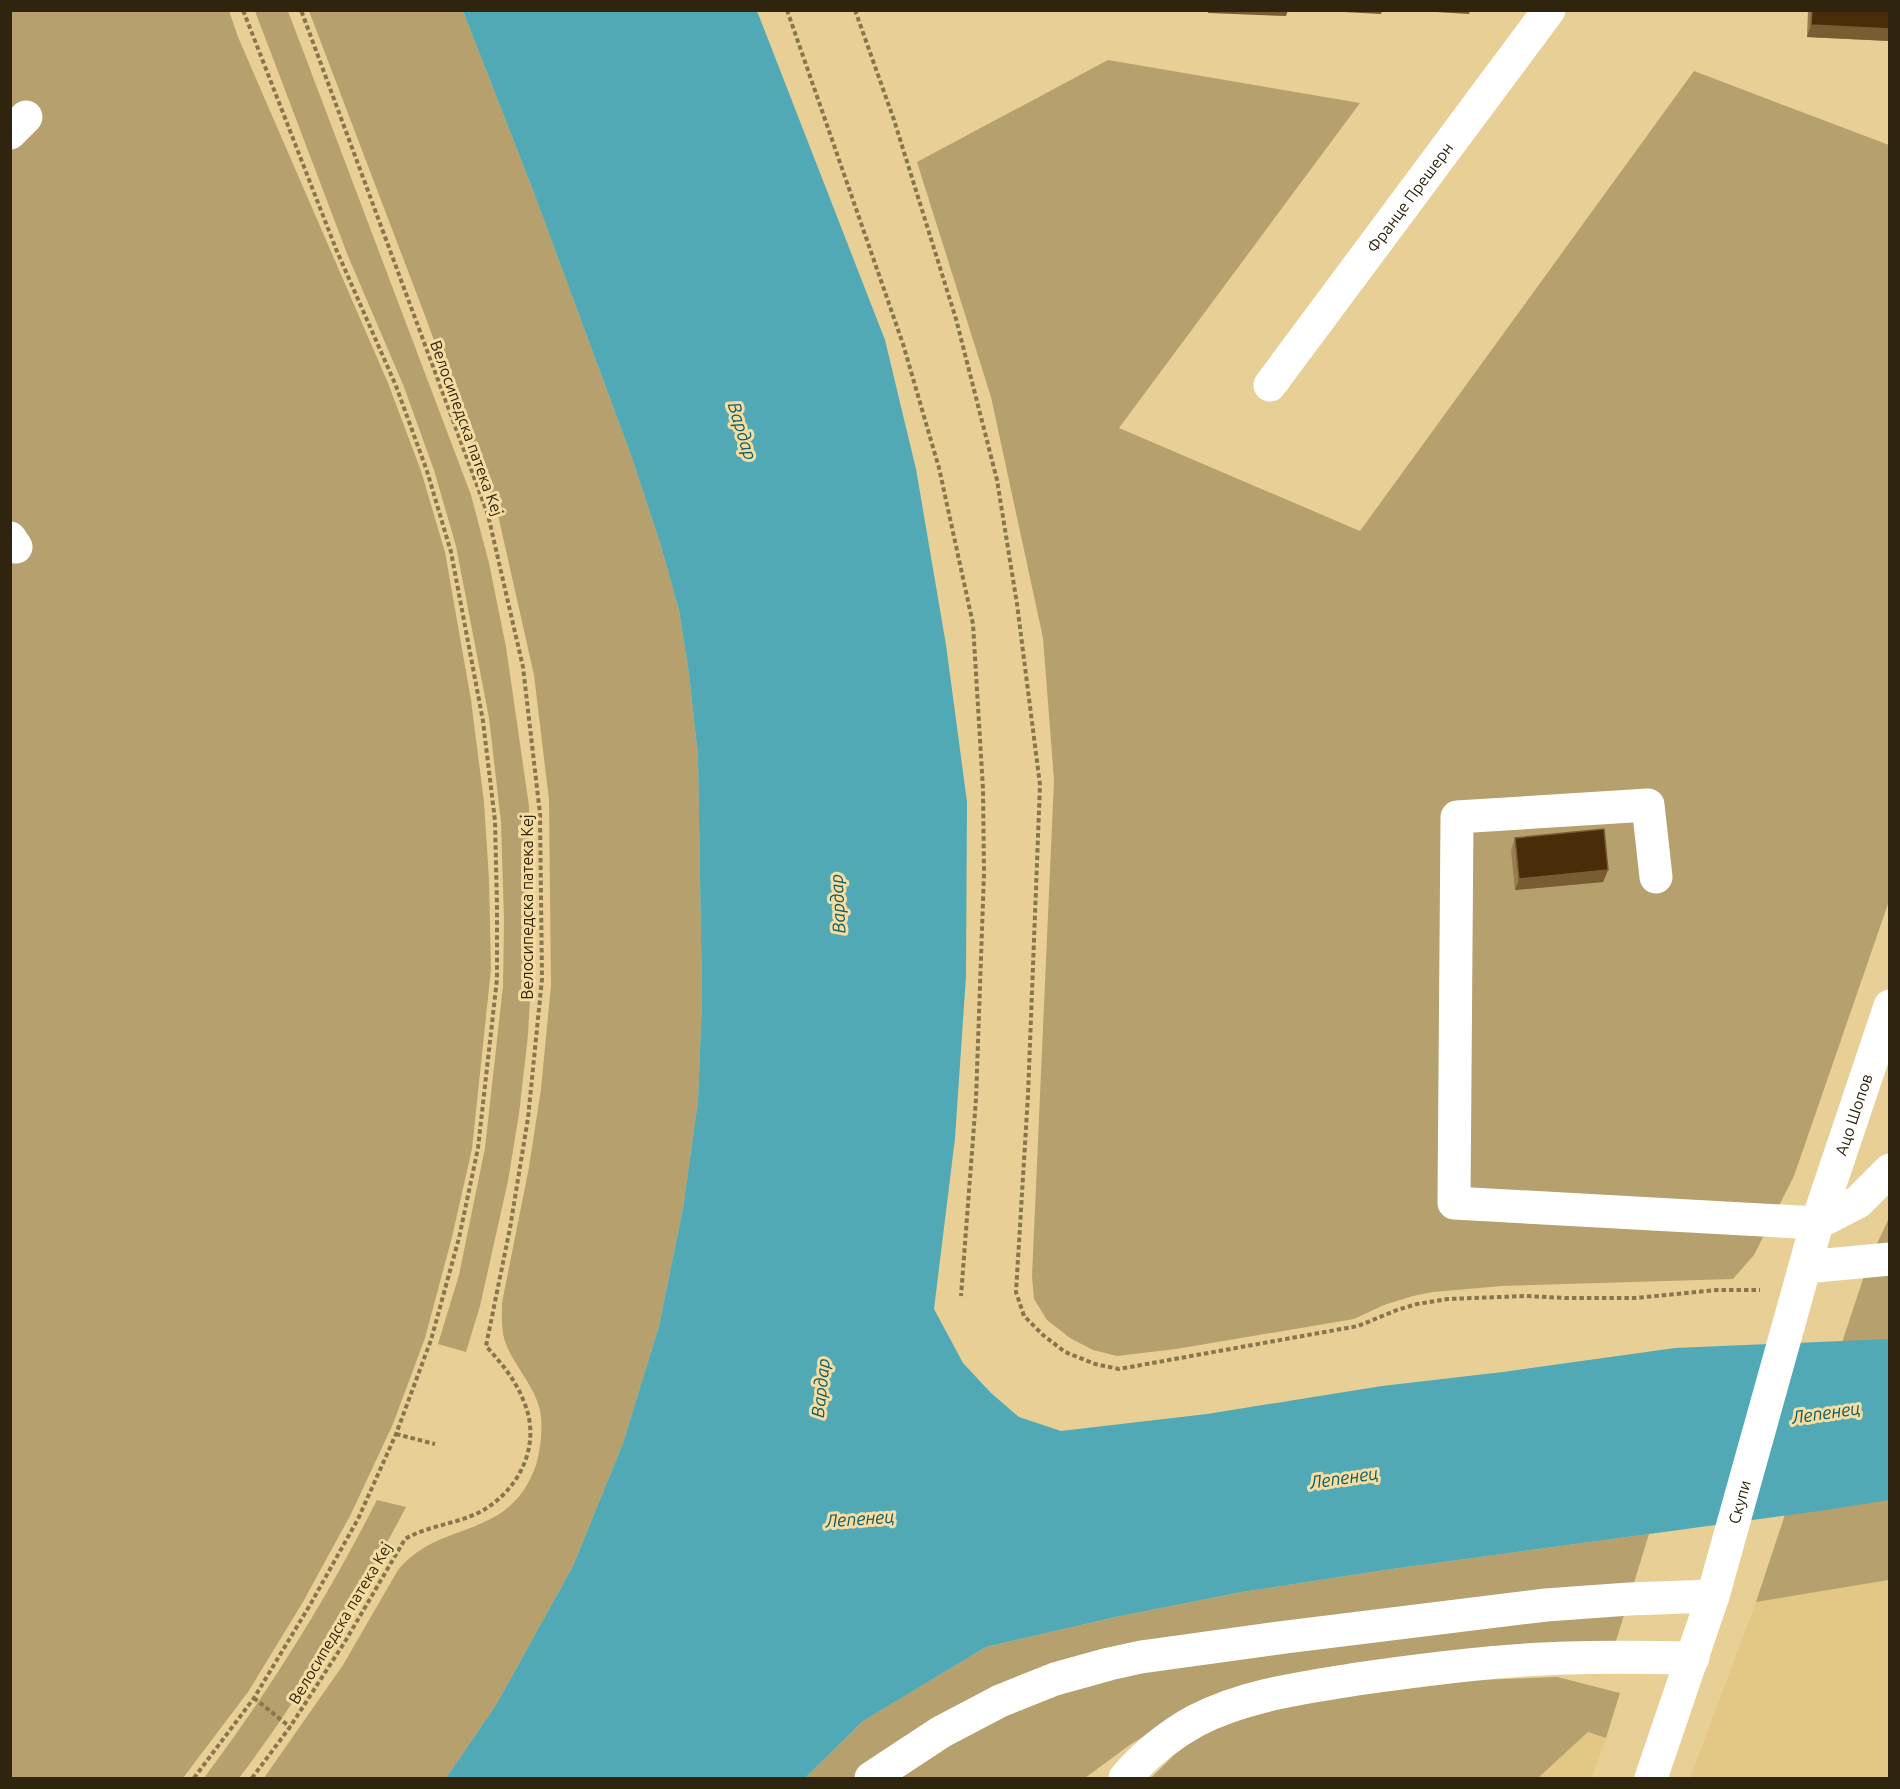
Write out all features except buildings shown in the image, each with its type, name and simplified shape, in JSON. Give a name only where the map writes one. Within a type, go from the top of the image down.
[{"type":"street","name":"Францe Прешерн","points":[[1270,385],[1549,10]]},
{"type":"street","points":[[1656,877],[1648,806],[1457,817],[1454,1203],[1817,1223],[1858,1202],[1890,1170]]},
{"type":"street","name":"Ацо Шопов","points":[[1817,1223],[1890,1006]]},
{"type":"street","name":"Скупи","points":[[1651,1779],[1713,1596],[1817,1223]]},
{"type":"street","points":[[1802,1279],[1890,1260]]},
{"type":"street","points":[[871,1779],[941,1732],[1000,1701],[1055,1679],[1141,1657],[1275,1638],[1524,1608],[1629,1599],[1713,1596]]},
{"type":"street","points":[[1125,1779],[1148,1755],[1194,1722],[1240,1702],[1299,1688],[1477,1664],[1544,1659],[1693,1658]]},
{"type":"path","points":[[194,1779],[254,1698],[358,1519],[396,1434],[431,1340],[459,1239],[478,1148],[497,979],[495,821],[483,721],[451,552],[427,471],[396,386],[336,249],[243,10]]},
{"type":"path","name":"Велосипедска патека Кеј","points":[[252,1779],[290,1727],[346,1640],[405,1539],[418,1531],[481,1511],[500,1497],[523,1468],[531,1434],[525,1402],[503,1366],[486,1346],[510,1228],[528,1118],[542,979],[540,814],[523,667],[488,515],[301,10]]},
{"type":"path","points":[[787,10],[903,344],[939,468],[973,624],[983,789],[984,873],[976,1099],[961,1296]]},
{"type":"path","points":[[855,10],[894,120],[956,319],[997,480],[1020,627],[1040,785],[1028,1095],[1016,1292],[1024,1316],[1042,1335],[1065,1352],[1095,1364],[1119,1369],[1358,1326],[1397,1310],[1448,1299],[1526,1296],[1635,1299],[1802,1279]]},
{"type":"path","points":[[396,1434],[435,1444]]},
{"type":"path","points":[[254,1698],[290,1727]]},
{"type":"shaded area","points":[[11,11],[229,11],[238,37],[388,383],[421,471],[445,552],[471,700],[484,802],[491,969],[472,1149],[452,1237],[425,1338],[393,1424],[351,1514],[303,1602],[248,1692],[183,1778],[11,1778]]},
{"type":"shaded area","points":[[255,11],[288,11],[471,495],[489,563],[506,647],[529,806],[531,980],[528,1035],[519,1114],[508,1181],[480,1306],[466,1352],[438,1344],[459,1275],[485,1148],[503,986],[504,920],[501,822],[489,718],[456,546],[434,470],[404,387],[348,256]]},
{"type":"shaded area","points":[[309,11],[463,11],[534,193],[632,458],[660,543],[679,610],[698,757],[702,998],[698,1101],[683,1208],[659,1326],[623,1443],[573,1566],[496,1705],[446,1778],[264,1778],[343,1665],[398,1570],[415,1554],[434,1542],[473,1527],[509,1507],[524,1489],[536,1465],[541,1430],[537,1401],[506,1344],[502,1319],[502,1303],[529,1167],[541,1089],[551,986],[549,800],[534,675],[498,515]]},
{"type":"shaded area","points":[[1108,60],[1360,103],[1119,428],[1360,531],[1694,71],[1889,145],[1889,901],[1794,1176],[1754,1255],[1733,1279],[1502,1286],[1433,1292],[1384,1305],[1354,1319],[1176,1349],[1117,1356],[1093,1350],[1070,1338],[1047,1320],[1034,1299],[1032,1276],[1054,780],[1043,638],[991,397],[917,162]]},
{"type":"shaded area","points":[[1889,1218],[1889,1580],[1756,1602],[1869,1261]]},
{"type":"shaded area","points":[[377,1500],[406,1507],[348,1612],[307,1680],[239,1778],[204,1778],[252,1711],[296,1643],[338,1573]]},
{"type":"shaded area","points":[[1649,1534],[1616,1641],[1158,1728],[1131,1744],[1085,1778],[805,1778],[863,1721],[986,1647],[1116,1617],[1242,1592]]},
{"type":"shaded area","points":[[1889,1580],[1889,1778],[1690,1778],[1756,1602]]},
{"type":"shaded area","points":[[1557,1677],[1620,1693],[1606,1738],[1588,1732],[1538,1778],[1151,1778],[1180,1749],[1221,1725],[1305,1702],[1477,1680]]},
{"type":"shaded area","points":[[1588,1732],[1606,1738],[1592,1778],[1538,1778]]},
{"type":"water","points":[[463,11],[757,11],[885,340],[916,469],[946,645],[967,802],[966,976],[955,1138],[934,1309],[963,1363],[991,1393],[1019,1417],[1061,1431],[1207,1414],[1382,1386],[1675,1348],[1889,1339],[1889,1500],[1242,1592],[1116,1617],[986,1647],[863,1721],[805,1778],[446,1778],[496,1705],[573,1566],[623,1443],[659,1326],[683,1208],[698,1101],[702,998],[698,757],[679,610],[632,458],[534,193]]},
{"type":"water label","name":"Вардар","points":[[742,431]]},
{"type":"water label","name":"Вардар","points":[[838,904]]},
{"type":"water label","name":"Вардар","points":[[821,1388]]},
{"type":"water label","name":"Лепенец","points":[[1826,1413]]},
{"type":"water label","name":"Лепенец","points":[[1344,1478]]},
{"type":"water label","name":"Лепенец","points":[[860,1519]]}]
